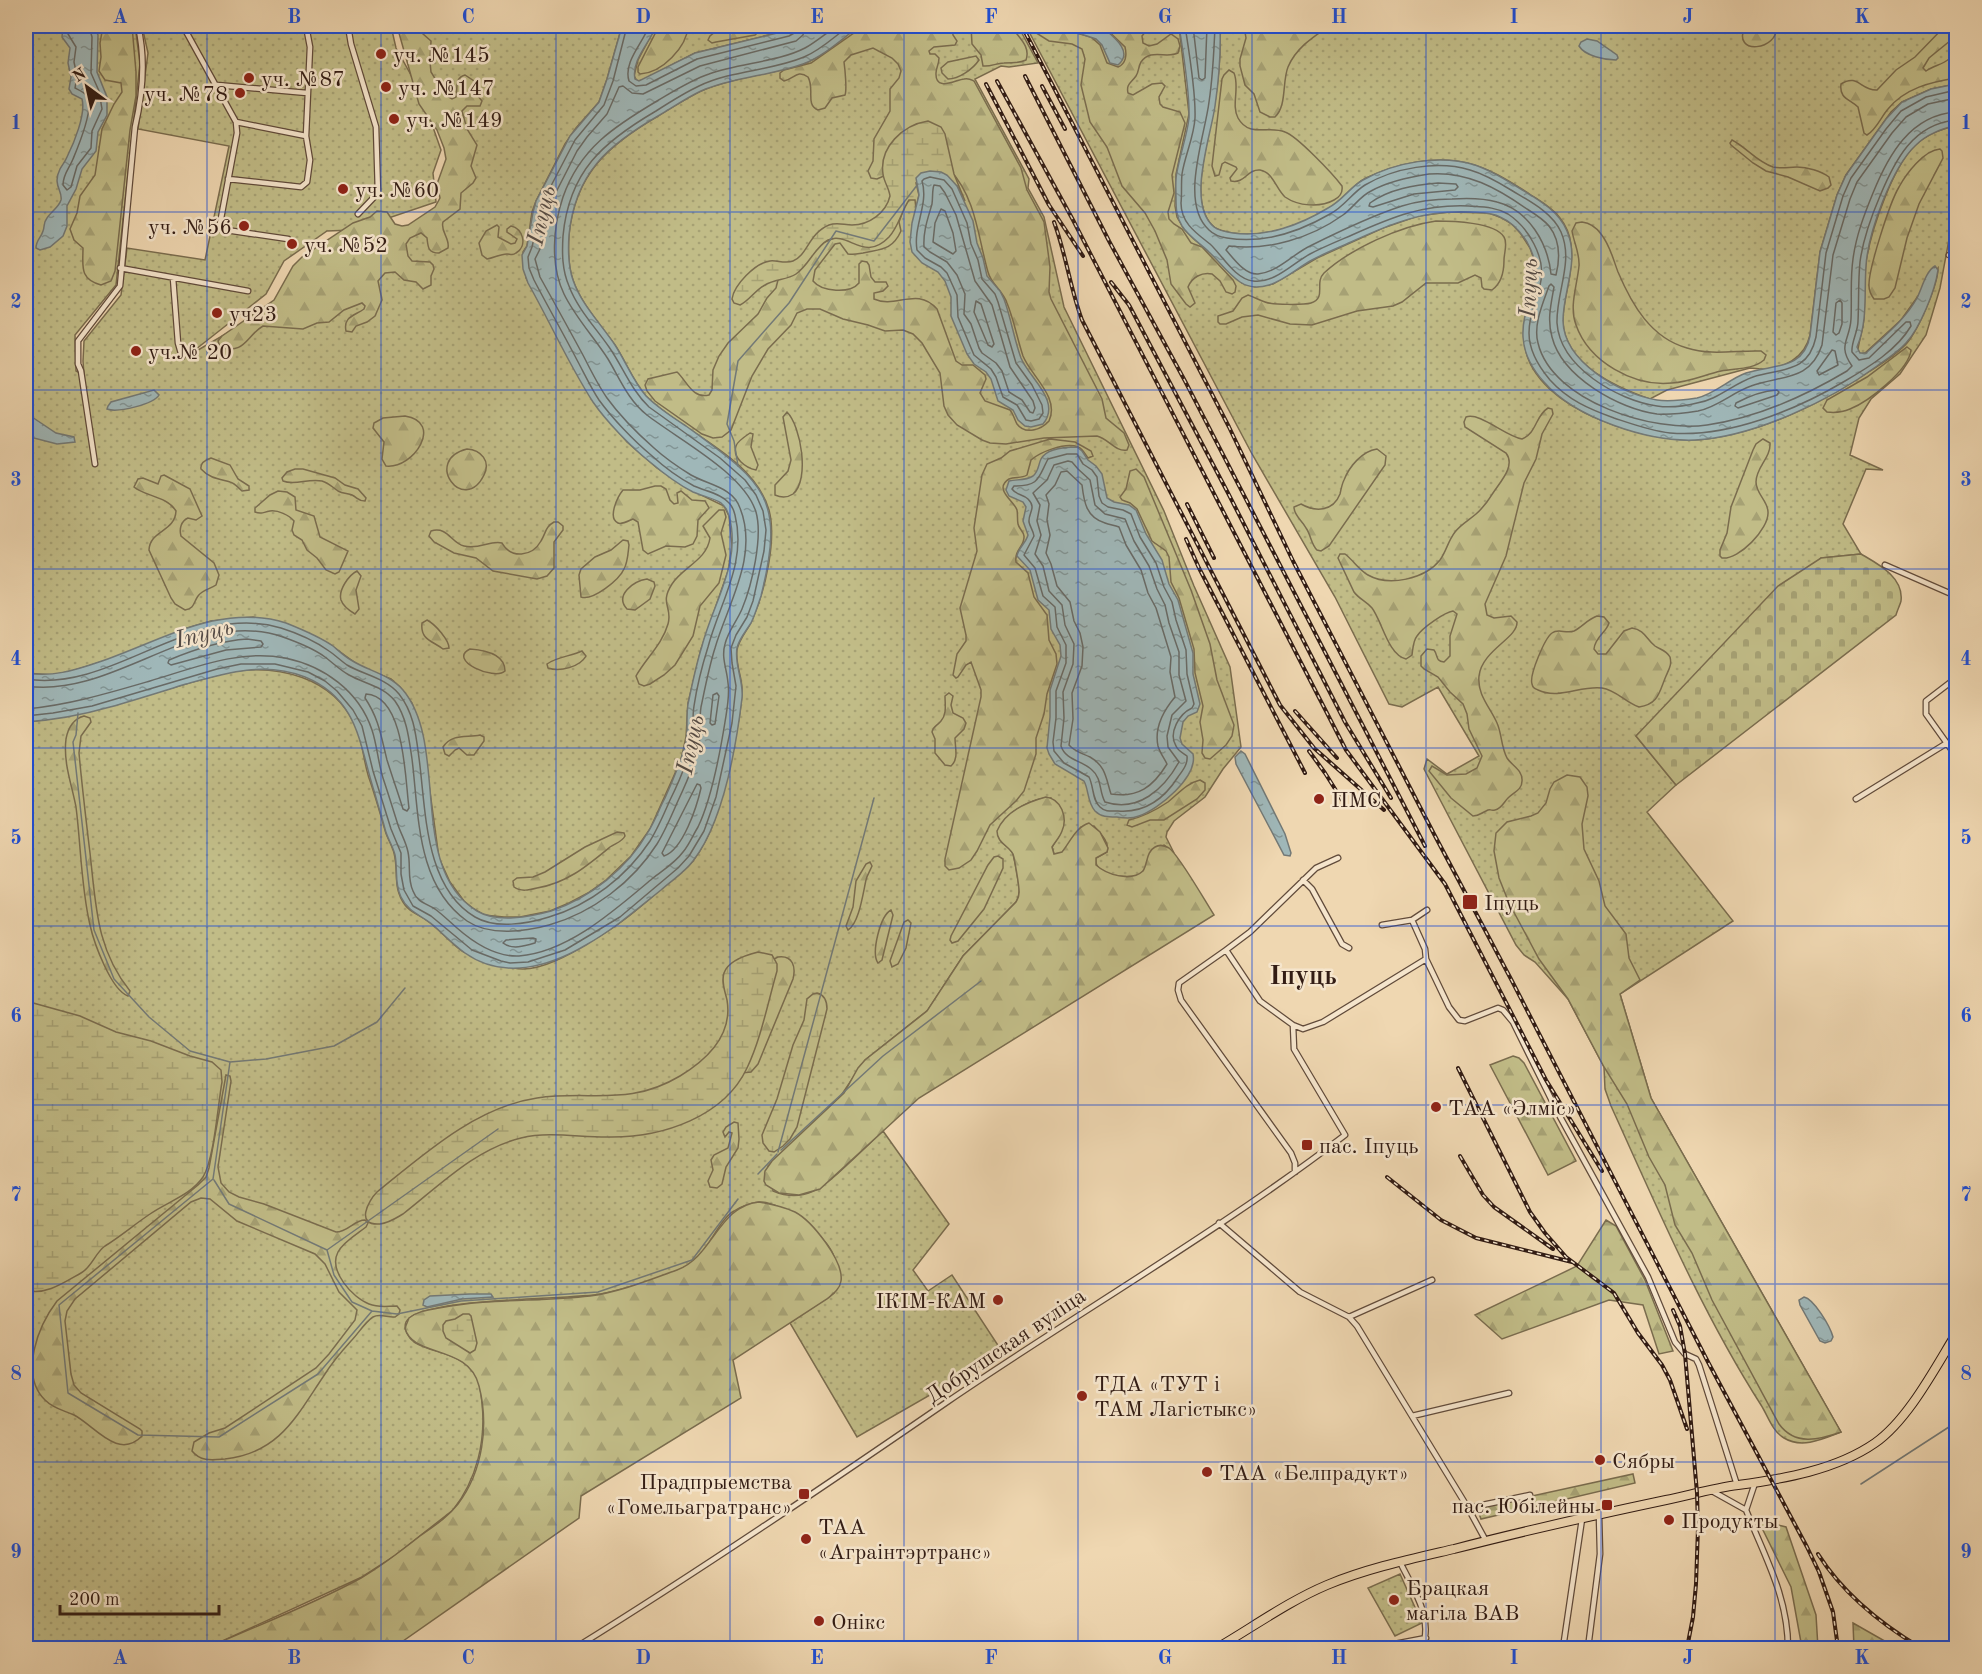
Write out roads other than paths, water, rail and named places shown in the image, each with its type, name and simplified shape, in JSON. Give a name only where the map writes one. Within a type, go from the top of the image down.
[{"type":"main road","points":[[1217,1648],[1326,1585],[1400,1562],[1711,1490],[1755,1483],[1827,1465],[1859,1453],[1891,1431],[1956,1335]]},
{"type":"street","points":[[95,464],[78,364],[78,340],[120,286],[135,127],[144,72],[138,26]]},
{"type":"street","points":[[183,26],[236,122],[237,134],[219,229],[288,239]]},
{"type":"street","points":[[228,179],[301,187],[307,182],[310,160],[306,136],[310,47],[306,26]]},
{"type":"street","points":[[348,26],[377,139],[378,193],[358,214]]},
{"type":"street","points":[[217,85],[307,93]]},
{"type":"street","points":[[236,122],[306,136]]},
{"type":"street","points":[[1949,255],[1956,257]]},
{"type":"street","points":[[120,268],[248,291]]},
{"type":"street","points":[[173,278],[178,343],[182,357]]},
{"type":"street","points":[[1885,565],[1956,596]]},
{"type":"street","points":[[1956,678],[1926,701],[1926,714],[1956,756]]},
{"type":"street","points":[[1856,799],[1947,743]]},
{"type":"street","points":[[1295,1172],[1295,1163],[1291,1153],[1200,1028],[1181,1000],[1178,990],[1179,983],[1250,932],[1316,868],[1338,858]]},
{"type":"street","points":[[1304,880],[1312,889],[1342,944],[1349,948]]},
{"type":"street","points":[[1382,926],[1412,920],[1427,910]]},
{"type":"street","points":[[1412,920],[1425,949],[1426,959],[1449,1007],[1459,1020],[1465,1021],[1497,1008],[1503,1010],[1513,1022],[1558,1113],[1586,1160],[1648,1277],[1674,1342],[1685,1354],[1696,1359],[1699,1365],[1737,1485]]},
{"type":"street","points":[[1226,950],[1260,1001],[1293,1025],[1303,1029],[1316,1026],[1426,959]]},
{"type":"street","name":"Добрушская вуліца","points":[[577,1648],[1219,1223],[1345,1135],[1294,1049],[1293,1025]]},
{"type":"street","points":[[1219,1223],[1300,1292],[1349,1317],[1357,1326],[1486,1541]]},
{"type":"street","points":[[1349,1317],[1432,1280]]},
{"type":"street","points":[[1413,1416],[1509,1393]]},
{"type":"street","points":[[1746,1510],[1755,1483]]},
{"type":"street","points":[[1711,1490],[1746,1510],[1785,1607],[1788,1648]]},
{"type":"street","points":[[1468,1508],[1530,1495]]},
{"type":"street","points":[[1588,1648],[1600,1554],[1599,1515]]},
{"type":"street","points":[[1563,1648],[1582,1519]]},
{"type":"street","points":[[1400,1562],[1426,1620],[1426,1638],[1422,1648]]},
{"type":"street","points":[[1379,1648],[1426,1638]]},
{"type":"water","points":[[63,26],[93,26],[98,35],[97,72],[107,97],[107,115],[98,132],[96,151],[82,169],[76,189],[67,206],[67,226],[63,236],[50,247],[40,250],[36,248],[36,245],[45,221],[61,200],[57,179],[79,128],[83,105],[82,99],[72,94],[69,89],[70,48],[62,37]]},
{"type":"water","points":[[622,26],[656,26],[638,58],[635,79],[639,81],[695,53],[797,26],[859,26],[811,61],[713,86],[684,100],[640,127],[609,150],[597,163],[578,194],[572,213],[568,246],[573,280],[586,306],[615,345],[646,396],[713,446],[751,478],[762,495],[769,513],[771,535],[761,596],[751,623],[737,648],[742,698],[732,761],[721,805],[704,845],[682,873],[596,939],[557,959],[526,967],[510,968],[480,961],[465,953],[404,902],[398,887],[394,852],[355,726],[337,698],[323,687],[290,672],[245,670],[89,712],[26,722],[26,673],[54,674],[80,668],[122,654],[167,635],[214,621],[237,617],[261,618],[286,623],[322,639],[358,664],[385,676],[403,690],[417,714],[425,742],[435,837],[443,867],[456,892],[477,911],[485,915],[504,918],[524,917],[551,911],[594,890],[630,858],[653,824],[682,757],[687,733],[687,709],[693,682],[707,630],[729,566],[732,533],[729,516],[723,504],[693,492],[665,474],[627,441],[598,409],[584,388],[528,283],[523,269],[522,255],[527,246],[536,201],[570,136],[599,102]]},
{"type":"water","points":[[1056,26],[1101,26],[1120,44],[1124,54],[1123,60],[1118,65],[1110,63],[1102,45],[1096,39]]},
{"type":"water","points":[[1179,26],[1220,26],[1218,86],[1202,169],[1201,187],[1206,216],[1214,227],[1225,232],[1257,234],[1294,225],[1333,205],[1363,180],[1403,164],[1447,160],[1481,167],[1531,195],[1552,210],[1563,223],[1571,242],[1572,253],[1563,321],[1566,336],[1573,350],[1596,374],[1611,383],[1642,397],[1662,401],[1704,396],[1746,373],[1786,364],[1801,355],[1810,336],[1820,252],[1837,195],[1846,175],[1886,119],[1902,102],[1931,89],[1956,84],[1956,125],[1925,138],[1907,155],[1890,184],[1876,219],[1866,266],[1863,327],[1857,347],[1860,353],[1866,353],[1894,327],[1917,298],[1927,276],[1935,266],[1938,270],[1930,298],[1911,336],[1896,352],[1858,379],[1791,415],[1742,432],[1695,440],[1656,437],[1614,425],[1574,407],[1557,395],[1533,367],[1525,350],[1523,337],[1526,312],[1535,280],[1536,269],[1533,256],[1519,231],[1497,215],[1453,212],[1409,219],[1380,229],[1322,255],[1275,283],[1265,286],[1247,285],[1232,275],[1188,233],[1177,215],[1176,178],[1189,118]]},
{"type":"water","points":[[1587,39],[1597,41],[1618,58],[1616,60],[1606,59],[1586,52],[1579,46]]},
{"type":"water","points":[[930,171],[947,175],[957,186],[973,221],[987,276],[1004,299],[1021,358],[1046,398],[1049,407],[1043,424],[1025,426],[1018,420],[1013,410],[998,401],[991,379],[986,372],[974,364],[967,354],[951,316],[951,297],[945,281],[938,272],[922,263],[912,252],[910,242],[912,223],[919,195],[916,178],[921,173]]},
{"type":"water","points":[[154,390],[159,395],[150,402],[127,409],[107,409],[111,402]]},
{"type":"water","points":[[26,413],[56,433],[74,437],[75,442],[57,444],[26,436]]},
{"type":"water","points":[[1077,447],[1102,474],[1107,498],[1129,505],[1136,510],[1146,534],[1162,560],[1169,584],[1178,600],[1193,653],[1193,674],[1200,704],[1197,712],[1188,716],[1183,722],[1180,738],[1182,744],[1193,754],[1193,763],[1183,782],[1175,791],[1157,807],[1133,818],[1107,817],[1097,813],[1092,807],[1084,781],[1055,764],[1049,754],[1047,748],[1050,690],[1061,656],[1060,645],[1051,629],[1049,610],[1038,600],[1030,570],[1017,556],[1028,535],[1023,521],[1026,507],[1023,502],[1009,496],[1006,490],[1009,481],[1033,476],[1041,459],[1048,452]]},
{"type":"water","points":[[1241,751],[1245,754],[1285,834],[1290,856],[1284,855],[1236,764],[1235,757]]},
{"type":"water","points":[[491,1294],[493,1297],[462,1299],[427,1307],[423,1305],[424,1300],[430,1296]]},
{"type":"water","points":[[1804,1297],[1817,1308],[1825,1320],[1833,1337],[1831,1341],[1825,1343],[1820,1341],[1800,1305],[1799,1300]]},
{"type":"waterway","points":[[738,466],[734,441],[727,424],[738,361],[789,303],[836,231],[874,241],[918,184]]},
{"type":"waterway","points":[[78,713],[73,742],[94,930],[114,979],[149,1017],[190,1051],[230,1062],[266,1059],[334,1046],[377,1022],[405,988]]},
{"type":"waterway","points":[[778,1152],[874,798]]},
{"type":"waterway","points":[[781,1150],[883,1056],[981,981]]},
{"type":"waterway","points":[[230,1062],[213,1179],[59,1305],[68,1393],[138,1435],[219,1437],[318,1374],[372,1311]]},
{"type":"waterway","points":[[214,1180],[229,1204],[327,1250],[498,1129]]},
{"type":"waterway","points":[[758,1174],[777,1154]]},
{"type":"waterway","points":[[327,1250],[334,1275],[352,1302],[372,1311],[397,1314],[461,1301],[598,1292],[692,1260],[738,1199]]},
{"type":"waterway","points":[[1861,1484],[1952,1425],[1956,1418]]},
{"type":"railway","points":[[1022,26],[1229,427],[1293,561],[1708,1362],[1807,1547],[1819,1572],[1833,1612],[1838,1648]]},
{"type":"railway","points":[[1025,76],[1425,846]]},
{"type":"railway","points":[[997,81],[1073,220],[1346,750],[1445,884],[1546,1080],[1602,1171]]},
{"type":"railway","points":[[986,84],[1049,205],[1083,256]]},
{"type":"railway","points":[[1042,86],[1065,129]]},
{"type":"railway","points":[[1054,222],[1082,320],[1280,705],[1314,748],[1384,810]]},
{"type":"railway","points":[[1111,282],[1129,305],[1345,722],[1391,798]]},
{"type":"railway","points":[[1187,504],[1214,558]]},
{"type":"railway","points":[[1186,539],[1305,773]]},
{"type":"railway","points":[[1295,711],[1337,758]]},
{"type":"railway","points":[[1309,751],[1342,800]]},
{"type":"railway","points":[[1458,1068],[1530,1212],[1566,1257],[1614,1293],[1638,1333],[1662,1365],[1670,1380],[1687,1429]]},
{"type":"railway","points":[[1460,1156],[1483,1195],[1494,1207],[1553,1249]]},
{"type":"railway","points":[[1387,1177],[1441,1220],[1476,1238],[1572,1262]]},
{"type":"railway","points":[[1673,1310],[1680,1326],[1685,1354],[1697,1493],[1696,1584],[1687,1648]]},
{"type":"railway","points":[[1818,1554],[1839,1583],[1864,1607],[1921,1648]]},
{"type":"place","name":"уч. №145","points":[[381,54]]},
{"type":"place","name":"уч. №87","points":[[249,78]]},
{"type":"place","name":"уч. №147","points":[[386,87]]},
{"type":"place","name":"уч. №78","points":[[240,93]]},
{"type":"place","name":"уч. №149","points":[[394,119]]},
{"type":"place","name":"уч. №60","points":[[343,189]]},
{"type":"place","name":"уч. №56","points":[[244,226]]},
{"type":"place","name":"уч. №52","points":[[292,244]]},
{"type":"place","name":"уч23","points":[[217,313]]},
{"type":"place","name":"уч.№ 20","points":[[136,351]]},
{"type":"place","name":"ПМС","points":[[1319,799]]},
{"type":"place","name":"Іпуць","points":[[1470,902]]},
{"type":"place","name":"ТАА «Элміс»","points":[[1436,1107]]},
{"type":"place","name":"пас. Іпуць","points":[[1307,1145]]},
{"type":"place","name":"ІКІМ-КАМ","points":[[998,1300]]},
{"type":"place","name":"ТДА «ТУТ і ТАМ Лагістыкс»","points":[[1082,1396]]},
{"type":"place","name":"Сябры","points":[[1600,1460]]},
{"type":"place","name":"ТАА «Белпрадукт»","points":[[1207,1472]]},
{"type":"place","name":"Прадпрыемства «Гомельагратранс»","points":[[804,1494]]},
{"type":"place","name":"пас. Юбілейны","points":[[1607,1505]]},
{"type":"place","name":"Продукты","points":[[1669,1520]]},
{"type":"place","name":"ТАА «Аграінтэртранс»","points":[[806,1539]]},
{"type":"place","name":"Брацкая магіла ВАВ","points":[[1394,1600]]},
{"type":"place","name":"Онікс","points":[[819,1621]]},
{"type":"district","name":"Іпуць","points":[[1303,975]]}]
